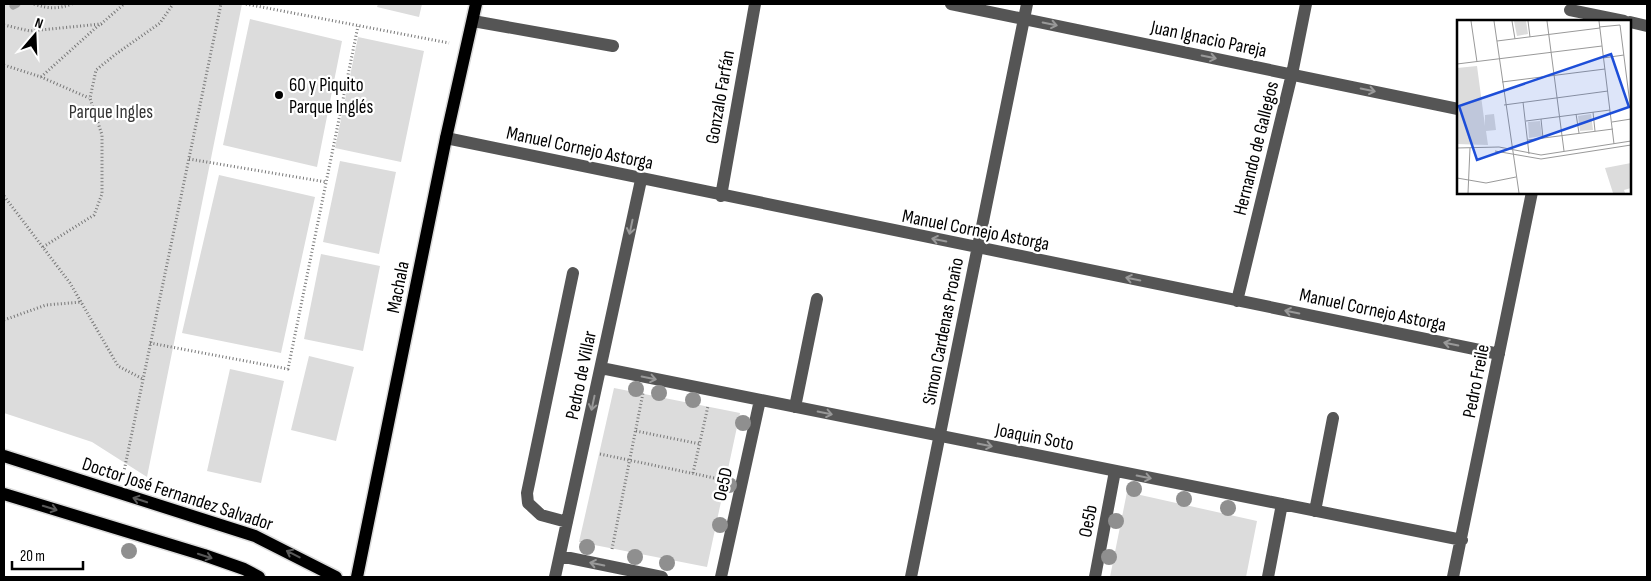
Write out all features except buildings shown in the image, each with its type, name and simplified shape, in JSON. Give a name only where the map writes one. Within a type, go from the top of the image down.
[{"type":"main road","name":"Machala","points":[[357,577],[446,138],[476,4]]},
{"type":"main road","name":"Doctor José Fernandez Salvador","points":[[4,456],[255,536],[336,577]]},
{"type":"main road","points":[[4,494],[204,556],[259,577]]},
{"type":"street","name":"Gonzalo Farfán","points":[[721,196],[755,4]]},
{"type":"street","name":"Juan Ignacio Pareja","points":[[951,4],[1457,109]]},
{"type":"street","name":"Simon Cardenas Proaño","points":[[911,577],[1027,4]]},
{"type":"street","name":"Hernando de Gallegos","points":[[1237,301],[1292,74],[1306,4]]},
{"type":"street","points":[[1570,12],[1618,20]]},
{"type":"street","points":[[473,20],[612,46]]},
{"type":"street","points":[[1631,22],[1647,26]]},
{"type":"street","name":"Manuel Cornejo Astorga","points":[[446,138],[641,180],[1499,354]]},
{"type":"street","name":"Pedro de Villar","points":[[555,577],[641,180]]},
{"type":"street","name":"Pedro Freile","points":[[1453,577],[1532,194]]},
{"type":"street","points":[[567,522],[541,515],[528,503],[527,493],[573,274]]},
{"type":"street","points":[[795,407],[817,299]]},
{"type":"street","name":"Joaquin Soto","points":[[601,368],[1462,540]]},
{"type":"street","name":"Oe5D","points":[[721,577],[760,400]]},
{"type":"street","points":[[1315,510],[1333,418]]},
{"type":"street","name":"Oe5b","points":[[1095,577],[1116,471]]},
{"type":"street","points":[[1268,577],[1282,504]]},
{"type":"street","points":[[560,556],[662,577]]},
{"type":"path","points":[[34,4],[45,8],[59,8],[72,4]]},
{"type":"path","points":[[40,77],[124,4]]},
{"type":"path","points":[[43,247],[94,215],[102,194],[102,135],[90,98],[96,70],[160,24],[173,4]]},
{"type":"path","points":[[120,493],[221,4]]},
{"type":"path","points":[[246,4],[467,47]]},
{"type":"path","points":[[4,25],[30,31],[101,24]]},
{"type":"path","points":[[150,343],[288,369],[358,26]]},
{"type":"path","points":[[4,65],[40,77],[90,98]]},
{"type":"path","points":[[189,159],[326,182]]},
{"type":"path","points":[[4,196],[82,302],[118,366],[143,379]]},
{"type":"path","points":[[4,320],[46,306],[82,302]]},
{"type":"path","points":[[611,552],[644,390]]},
{"type":"path","points":[[693,473],[709,403]]},
{"type":"path","points":[[636,431],[700,444]]},
{"type":"path","points":[[595,452],[730,482]]},
{"type":"green space","name":"Parque Ingles","points":[[4,4],[242,4],[147,477],[92,442],[4,413]]},
{"type":"green space","points":[[378,4],[422,4],[419,17],[377,7]]},
{"type":"green space","points":[[250,19],[342,41],[317,167],[223,145]]},
{"type":"green space","points":[[358,37],[424,51],[401,162],[335,148]]},
{"type":"green space","points":[[340,161],[396,172],[379,254],[323,242]]},
{"type":"green space","points":[[219,175],[315,197],[281,353],[182,333]]},
{"type":"green space","points":[[321,254],[380,266],[363,351],[304,339]]},
{"type":"green space","points":[[309,356],[354,367],[336,441],[291,430]]},
{"type":"green space","points":[[230,369],[284,381],[261,483],[207,471]]},
{"type":"green space","points":[[614,388],[740,413],[707,567],[579,542]]},
{"type":"green space","points":[[1127,492],[1257,521],[1246,577],[1110,577]]},
{"type":"waterway","points":[[13,6],[17,4]]},
{"type":"place","name":"60 y Piquito Parque Inglés","points":[[279,95]]}]
